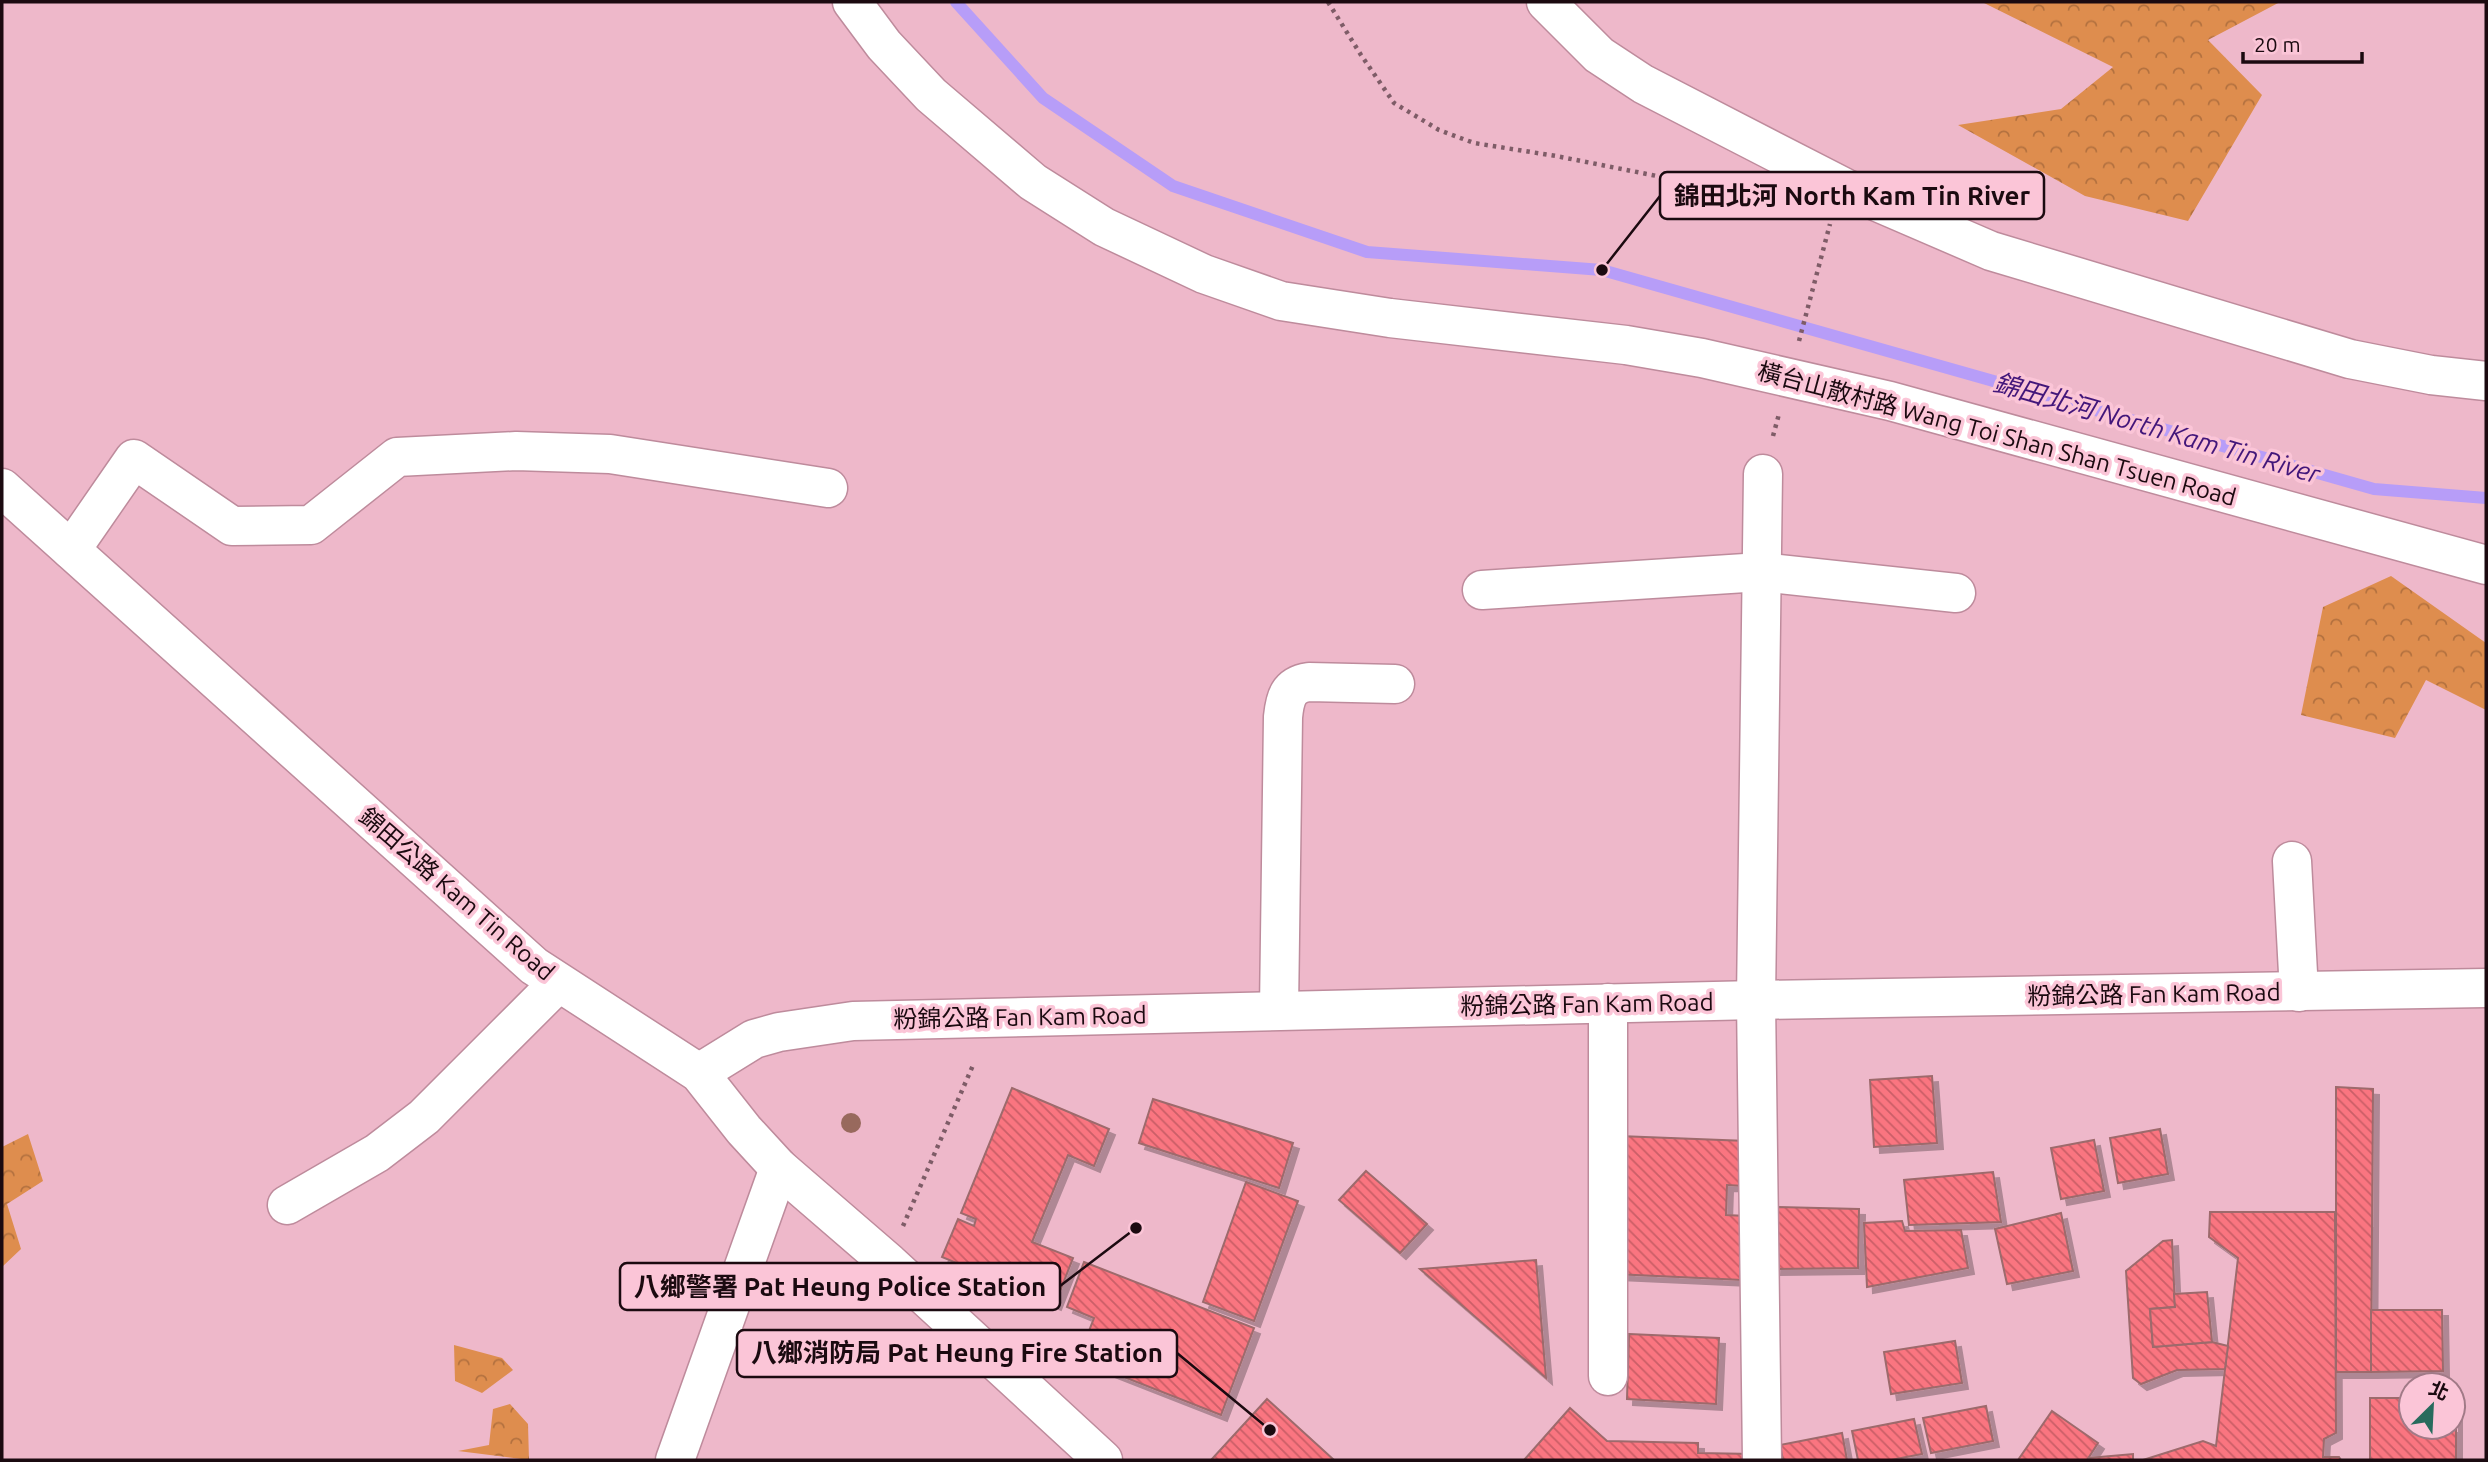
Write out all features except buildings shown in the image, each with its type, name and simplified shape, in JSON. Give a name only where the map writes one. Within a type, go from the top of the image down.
[{"type":"street","name":"橫台山散村路 Wang Toi Shan Shan Tsuen Road","points":[[852,2],[884,45],[931,94],[1033,182],[1104,227],[1204,274],[1281,301],[1390,318],[1626,345],[1702,358],[1793,360],[1890,401],[2486,565]]},
{"type":"street","points":[[1546,2],[1599,55],[1643,84],[1845,188],[1991,251],[2350,359],[2431,375],[2486,381]]},
{"type":"street","points":[[71,550],[134,459],[232,526],[311,525],[397,457],[516,451],[610,454],[828,488]]},
{"type":"street","points":[[1762,1460],[1755,1000],[1763,474]]},
{"type":"street","name":"錦田公路 Kam Tin Road","points":[[2,488],[534,966],[699,1073],[744,1130],[779,1168],[899,1272],[1103,1460]]},
{"type":"street","points":[[1482,590],[1761,572],[1956,593]]},
{"type":"street","points":[[1279,1010],[1283,717],[1288,692],[1298,684],[1309,682],[1395,684]]},
{"type":"street","points":[[2292,861],[2299,992]]},
{"type":"street","points":[[287,1205],[376,1153],[424,1117],[558,983]]},
{"type":"street","name":"粉錦公路 Fan Kam Road","points":[[699,1073],[754,1039],[779,1032],[841,1023],[1279,1010],[2486,988]]},
{"type":"street","points":[[1608,1003],[1608,1376]]},
{"type":"street","points":[[675,1460],[779,1168]]},
{"type":"path","points":[[1328,2],[1394,103],[1439,130],[1474,143],[1667,178],[1758,198],[1794,209]]},
{"type":"path","points":[[1763,474],[1830,221]]},
{"type":"path","points":[[898,1237],[974,1063]]},
{"type":"green space","points":[[1982,2],[2280,2],[2208,40],[2262,95],[2188,221],[2085,196],[1958,125],[2061,109],[2113,67]]},
{"type":"green space","points":[[2391,576],[2486,643],[2486,710],[2426,680],[2395,738],[2301,715],[2323,607]]},
{"type":"green space","points":[[28,1134],[43,1181],[7,1204],[21,1249],[2,1267],[2,1147]]},
{"type":"green space","points":[[454,1345],[502,1358],[513,1370],[482,1393],[455,1381]]},
{"type":"green space","points":[[510,1404],[528,1424],[529,1460],[458,1451],[489,1445],[493,1409]]},
{"type":"waterway","name":"錦田北河 North Kam Tin River","points":[[956,2],[1043,98],[1173,186],[1367,252],[1602,270],[2374,489],[2486,498]]},
{"type":"place","name":"錦田北河 North Kam Tin River","points":[[1602,270]]},
{"type":"place","name":"八鄉警署 Pat Heung Police Station","points":[[1136,1228]]},
{"type":"place","name":"八鄉消防局 Pat Heung Fire Station","points":[[1270,1430]]}]
